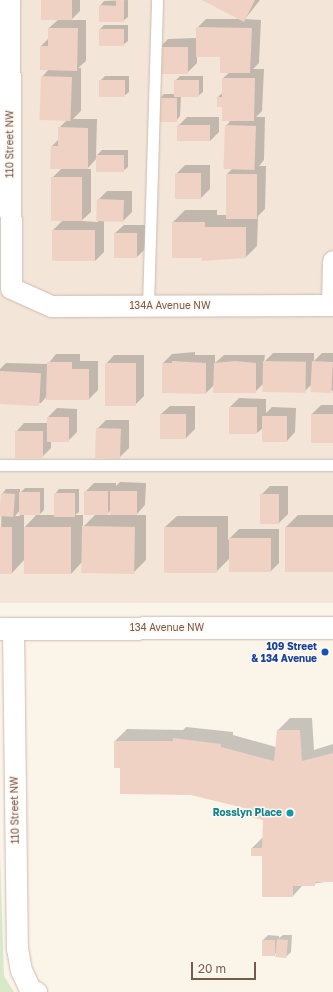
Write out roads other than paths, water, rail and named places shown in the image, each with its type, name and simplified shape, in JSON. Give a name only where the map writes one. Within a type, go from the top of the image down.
[{"type":"street","name":"110 Street NW","points":[[9,0],[11,288]]},
{"type":"street","points":[[332,305],[333,261]]},
{"type":"street","name":"134A Avenue NW","points":[[11,288],[51,306],[332,305]]},
{"type":"street","name":"134 Avenue NW","points":[[6,629],[333,628]]},
{"type":"street","name":"110 Street NW","points":[[6,629],[17,948],[22,970],[33,991]]},
{"type":"lane","points":[[148,306],[157,0]]},
{"type":"lane","points":[[0,465],[333,465]]},
{"type":"place","name":"109 Street & 134 Avenue","points":[[325,652]]},
{"type":"place","name":"Rosslyn Place","points":[[290,813]]}]
